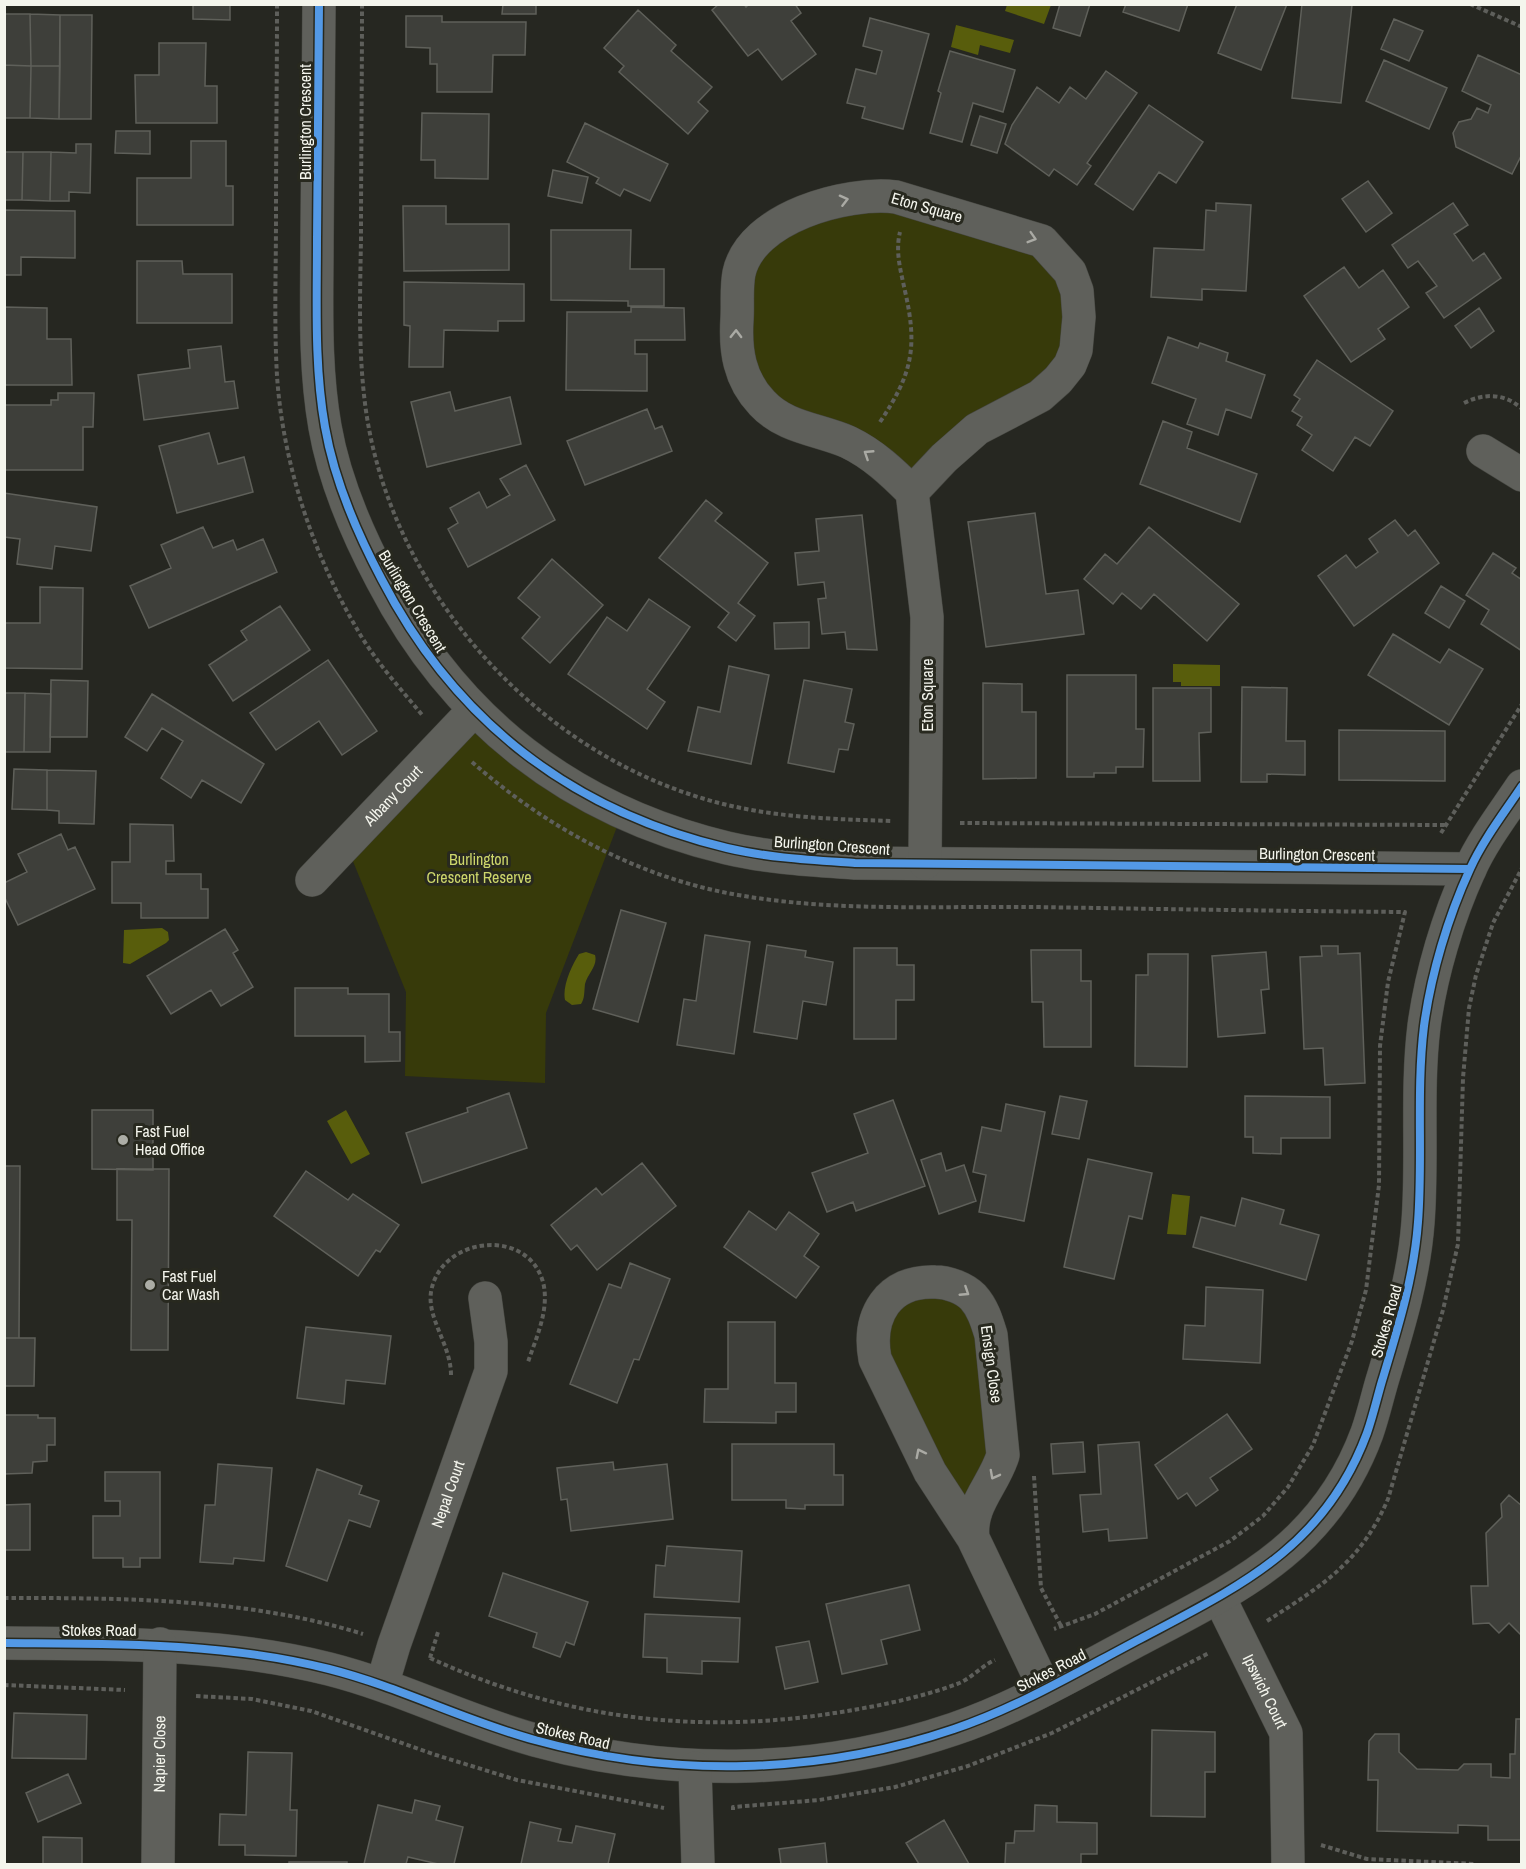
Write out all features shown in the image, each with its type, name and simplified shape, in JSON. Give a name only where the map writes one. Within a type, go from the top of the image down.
[{"type":"street","name":"Burlington Crescent","points":[[319,4],[316,316],[318,372],[325,429],[342,488],[375,567],[424,651],[473,711],[512,746],[558,777],[612,807],[666,829],[728,848],[794,859],[925,863],[1470,869]]},
{"type":"street","name":"Eton Square","points":[[912,492],[944,458],[977,429],[1040,396],[1058,380],[1070,365],[1076,350],[1078,317],[1077,291],[1070,272],[1042,241],[909,201],[875,194],[797,214],[776,226],[748,253],[740,273],[736,338],[740,366],[761,403],[777,417],[864,450],[912,492],[922,559],[927,639],[925,863]]},
{"type":"street","points":[[1483,451],[1521,476]]},
{"type":"street","name":"Albany Court","points":[[312,880],[473,711]]},
{"type":"street","name":"Stokes Road","points":[[4,1643],[160,1644],[224,1649],[287,1660],[382,1685],[491,1727],[536,1741],[597,1755],[695,1767],[796,1762],[883,1748],[955,1729],[1045,1689],[1219,1597],[1255,1576],[1284,1554],[1316,1521],[1353,1467],[1368,1430],[1409,1293],[1414,1263],[1419,1218],[1421,1065],[1425,1023],[1453,913],[1470,869],[1521,786]]},
{"type":"street","name":"Ensign Close","points":[[973,1539],[973,1512],[998,1469],[1003,1455],[991,1335],[985,1316],[973,1297],[957,1287],[934,1281],[909,1284],[892,1294],[881,1308],[874,1324],[872,1341],[875,1359],[930,1472],[973,1539],[1045,1689]]},
{"type":"street","name":"Nepal Court","points":[[382,1685],[490,1371],[492,1342],[485,1298]]},
{"type":"street","name":"Ipswich Court","points":[[1219,1597],[1286,1732],[1288,1864]]},
{"type":"street","name":"Napier Close","points":[[158,1864],[160,1644]]},
{"type":"street","points":[[695,1767],[698,1864]]},
{"type":"path","points":[[362,4],[360,350],[366,411],[378,467],[398,523],[437,596],[456,623],[490,661],[561,728],[595,751],[640,775],[690,795],[789,817],[893,821],[893,809]]},
{"type":"path","points":[[1470,4],[1521,27]]},
{"type":"path","points":[[879,424],[907,373],[912,351],[911,317],[898,252],[901,226],[909,201]]},
{"type":"path","points":[[1464,403],[1484,396],[1493,396],[1514,401],[1521,409]]},
{"type":"path","points":[[1440,835],[1521,704]]},
{"type":"path","points":[[958,823],[1445,825]]},
{"type":"path","points":[[1034,1470],[1041,1588],[1060,1626],[1095,1614],[1230,1541],[1263,1516],[1288,1487],[1313,1445],[1352,1341],[1366,1290],[1375,1238],[1379,1185],[1380,1046],[1388,982],[1405,912]]},
{"type":"path","points":[[4,1598],[117,1598],[192,1602],[283,1614],[360,1633]]},
{"type":"path","points":[[1206,1655],[1211,1664]]},
{"type":"path","points":[[430,1658],[472,1678],[558,1704],[650,1721],[694,1722],[802,1719],[876,1706],[957,1684],[986,1664]]},
{"type":"path","points":[[4,1685],[125,1690]]},
{"type":"path","points":[[196,1695],[252,1699],[311,1711],[436,1755],[517,1780],[660,1808]]},
{"type":"path","points":[[1320,1844],[1366,1859],[1475,1864]]},
{"type":"green space","points":[[861,196],[1057,254],[1076,350],[912,492],[746,381],[748,253]]},
{"type":"green space","name":"Burlington Crescent Reserve","points":[[473,711],[623,811],[546,1013],[545,1083],[405,1076],[406,992],[346,844]]},
{"type":"green space","points":[[893,1294],[973,1297],[1001,1436],[972,1529],[874,1324]]},
{"type":"shaded area","points":[[1007,4],[1051,5],[1044,24],[1005,11]]},
{"type":"shaded area","points":[[956,25],[1014,40],[1010,53],[980,45],[978,55],[951,47]]},
{"type":"shaded area","points":[[1173,664],[1220,665],[1220,686],[1181,686],[1181,682],[1173,682]]},
{"type":"shaded area","points":[[162,928],[168,932],[169,940],[166,943],[130,964],[123,963],[124,930]]},
{"type":"shaded area","points":[[586,952],[595,955],[595,963],[585,984],[581,1004],[572,1005],[565,1000],[566,982],[579,954]]},
{"type":"shaded area","points":[[346,1110],[370,1154],[351,1164],[327,1121]]},
{"type":"shaded area","points":[[1172,1194],[1190,1196],[1186,1235],[1167,1234]]},
{"type":"building","points":[[193,4],[230,4],[230,20],[193,19]]},
{"type":"building","points":[[503,4],[536,4],[536,14],[502,14]]},
{"type":"building","points":[[719,4],[744,4],[746,7],[749,4],[795,4],[801,13],[791,21],[816,54],[782,80],[758,49],[748,56],[712,10]]},
{"type":"building","points":[[1060,4],[1090,4],[1080,36],[1053,28]]},
{"type":"building","points":[[1126,4],[1188,4],[1179,31],[1123,12]]},
{"type":"building","points":[[1237,4],[1287,4],[1261,70],[1218,53]]},
{"type":"building","points":[[1302,4],[1352,5],[1341,103],[1292,98]]},
{"type":"building","points":[[638,10],[676,45],[671,51],[712,87],[698,102],[708,111],[688,134],[619,72],[624,66],[604,48]]},
{"type":"building","points":[[4,14],[30,14],[31,66],[4,65]]},
{"type":"building","points":[[30,14],[60,15],[60,66],[31,66]]},
{"type":"building","points":[[60,15],[92,15],[91,119],[59,119]]},
{"type":"building","points":[[406,16],[442,16],[442,22],[526,22],[525,55],[493,55],[492,92],[437,92],[437,64],[430,64],[430,48],[406,47]]},
{"type":"building","points":[[870,18],[929,34],[903,129],[862,118],[865,107],[847,103],[856,69],[876,74],[882,51],[863,46]]},
{"type":"building","points":[[1394,19],[1423,31],[1409,61],[1381,49]]},
{"type":"building","points":[[159,43],[206,43],[205,86],[217,86],[217,123],[136,123],[135,75],[159,75]]},
{"type":"building","points":[[950,51],[1015,70],[1003,112],[973,103],[962,142],[930,133],[941,93],[938,91]]},
{"type":"building","points":[[1478,55],[1522,75],[1522,154],[1512,174],[1456,147],[1453,133],[1459,122],[1471,119],[1477,108],[1488,113],[1491,105],[1462,91]]},
{"type":"building","points":[[1384,60],[1447,88],[1429,129],[1366,101]]},
{"type":"building","points":[[4,65],[31,66],[30,118],[4,118]]},
{"type":"building","points":[[31,66],[60,66],[59,119],[30,118]]},
{"type":"building","points":[[1106,71],[1137,93],[1087,163],[1091,166],[1077,185],[1054,169],[1049,176],[1005,144],[1012,125],[1037,87],[1059,103],[1070,87],[1086,99]]},
{"type":"building","points":[[1149,105],[1203,142],[1176,183],[1159,172],[1133,210],[1095,184]]},
{"type":"building","points":[[422,113],[489,114],[488,179],[435,178],[435,160],[421,160]]},
{"type":"building","points":[[980,116],[1006,124],[997,153],[971,145]]},
{"type":"building","points":[[585,123],[668,164],[650,201],[624,189],[620,196],[596,183],[599,178],[567,162]]},
{"type":"building","points":[[116,131],[150,131],[150,154],[115,153]]},
{"type":"building","points":[[191,141],[226,141],[226,186],[233,186],[233,225],[137,225],[137,178],[191,178]]},
{"type":"building","points":[[76,144],[91,144],[90,193],[69,192],[69,201],[50,201],[51,152],[76,153]]},
{"type":"building","points":[[4,152],[23,152],[22,200],[4,200]]},
{"type":"building","points":[[23,152],[51,152],[50,201],[22,200]]},
{"type":"building","points":[[553,170],[588,177],[582,203],[548,196]]},
{"type":"building","points":[[1368,181],[1392,213],[1366,232],[1342,199]]},
{"type":"building","points":[[1216,203],[1251,205],[1246,291],[1202,289],[1202,300],[1151,297],[1154,248],[1204,250],[1206,210],[1216,211]]},
{"type":"building","points":[[1453,203],[1468,225],[1454,234],[1473,261],[1484,253],[1501,278],[1444,318],[1426,293],[1437,286],[1418,261],[1408,268],[1392,245]]},
{"type":"building","points":[[403,206],[446,206],[446,224],[509,224],[509,270],[404,271]]},
{"type":"building","points":[[4,210],[75,211],[75,258],[21,257],[21,275],[4,275]]},
{"type":"building","points":[[551,230],[631,230],[630,269],[664,269],[664,306],[628,306],[628,301],[551,300]]},
{"type":"building","points":[[137,261],[182,261],[183,274],[232,274],[232,323],[137,323]]},
{"type":"building","points":[[1344,267],[1359,288],[1383,270],[1409,307],[1378,329],[1385,339],[1351,362],[1304,296]]},
{"type":"building","points":[[404,282],[524,284],[524,321],[498,321],[498,331],[444,330],[443,367],[409,367],[410,326],[404,325]]},
{"type":"building","points":[[4,307],[47,308],[47,339],[71,339],[72,385],[4,385]]},
{"type":"building","points":[[631,307],[684,308],[685,340],[635,340],[635,354],[647,354],[647,391],[566,390],[567,312],[631,312]]},
{"type":"building","points":[[1479,308],[1494,331],[1471,348],[1455,326]]},
{"type":"building","points":[[1168,337],[1198,348],[1200,343],[1228,353],[1226,361],[1265,375],[1251,418],[1226,409],[1218,435],[1187,424],[1196,399],[1152,383]]},
{"type":"building","points":[[221,346],[225,382],[234,381],[238,408],[144,420],[138,375],[190,368],[188,350]]},
{"type":"building","points":[[1317,360],[1393,411],[1370,446],[1355,437],[1333,471],[1302,450],[1312,435],[1297,425],[1302,417],[1292,411],[1300,399],[1294,395]]},
{"type":"building","points":[[450,392],[455,411],[510,397],[521,444],[427,467],[411,402]]},
{"type":"building","points":[[58,393],[94,393],[93,427],[83,427],[83,470],[4,470],[4,405],[51,405],[51,400],[58,400]]},
{"type":"building","points":[[647,409],[655,429],[662,426],[672,451],[585,485],[567,441]]},
{"type":"building","points":[[1163,421],[1192,432],[1187,448],[1257,474],[1240,522],[1140,484]]},
{"type":"building","points":[[209,433],[218,464],[244,457],[253,492],[177,513],[159,446]]},
{"type":"building","points":[[526,465],[555,520],[468,567],[448,529],[458,523],[450,508],[479,492],[487,508],[510,495],[500,479]]},
{"type":"building","points":[[4,493],[97,507],[91,551],[55,546],[52,569],[17,564],[20,539],[4,537]]},
{"type":"building","points":[[706,500],[722,513],[715,521],[768,563],[738,603],[755,616],[736,641],[718,627],[729,613],[659,558]]},
{"type":"building","points":[[1035,513],[1046,594],[1078,590],[1084,634],[986,647],[968,522]]},
{"type":"building","points":[[862,515],[877,650],[847,649],[845,632],[822,634],[818,599],[826,598],[824,582],[798,585],[795,553],[819,551],[816,519]]},
{"type":"building","points":[[1395,520],[1408,536],[1415,530],[1439,563],[1354,626],[1318,576],[1346,555],[1356,568],[1378,552],[1369,539]]},
{"type":"building","points":[[203,527],[213,548],[233,540],[237,550],[263,539],[277,572],[149,628],[130,586],[171,568],[161,545]]},
{"type":"building","points":[[1149,527],[1239,604],[1207,641],[1154,594],[1141,609],[1122,593],[1113,604],[1084,579],[1105,554],[1117,564]]},
{"type":"building","points":[[1493,553],[1516,568],[1512,573],[1522,580],[1522,651],[1481,624],[1489,610],[1466,595]]},
{"type":"building","points":[[552,559],[603,605],[550,663],[522,638],[540,617],[518,598]]},
{"type":"building","points":[[1441,586],[1465,601],[1449,628],[1425,613]]},
{"type":"building","points":[[40,587],[83,588],[82,669],[4,668],[4,623],[40,623]]},
{"type":"building","points":[[649,599],[690,627],[647,689],[665,702],[647,729],[568,674],[607,617],[627,631]]},
{"type":"building","points":[[280,606],[310,650],[233,701],[209,665],[247,640],[241,631]]},
{"type":"building","points":[[809,622],[809,648],[775,649],[774,623]]},
{"type":"building","points":[[1393,634],[1440,663],[1449,649],[1483,669],[1449,725],[1368,675]]},
{"type":"building","points":[[328,660],[377,731],[342,755],[319,721],[276,750],[250,713]]},
{"type":"building","points":[[729,666],[769,675],[751,764],[688,751],[698,707],[720,712]]},
{"type":"building","points":[[1067,675],[1136,675],[1136,729],[1144,729],[1143,767],[1116,767],[1116,773],[1094,773],[1094,777],[1067,777]]},
{"type":"building","points":[[51,680],[88,681],[87,737],[50,737]]},
{"type":"building","points":[[804,680],[852,689],[845,722],[854,724],[848,750],[839,749],[834,772],[788,763]]},
{"type":"building","points":[[983,683],[1022,684],[1022,712],[1036,712],[1036,778],[983,779]]},
{"type":"building","points":[[1242,687],[1287,688],[1286,741],[1305,741],[1305,775],[1267,774],[1267,782],[1241,782]]},
{"type":"building","points":[[1153,688],[1211,688],[1211,732],[1199,733],[1200,781],[1153,781]]},
{"type":"building","points":[[4,693],[25,693],[24,752],[4,752]]},
{"type":"building","points":[[25,693],[51,694],[50,752],[24,752]]},
{"type":"building","points":[[152,694],[264,764],[241,803],[202,780],[191,798],[161,778],[183,741],[162,728],[147,751],[125,737]]},
{"type":"building","points":[[1339,730],[1445,731],[1445,781],[1339,780]]},
{"type":"building","points":[[14,769],[47,770],[47,810],[12,809]]},
{"type":"building","points":[[47,770],[96,771],[94,824],[59,823],[59,811],[47,810]]},
{"type":"building","points":[[130,824],[173,825],[174,861],[166,861],[166,874],[201,874],[201,889],[208,889],[208,918],[141,918],[141,903],[112,903],[112,862],[130,862]]},
{"type":"building","points":[[61,834],[68,850],[75,847],[95,889],[18,925],[4,896],[4,883],[27,872],[18,854]]},
{"type":"building","points":[[621,910],[666,923],[638,1022],[593,1009]]},
{"type":"building","points":[[225,929],[238,950],[233,953],[253,987],[221,1006],[211,990],[171,1014],[147,976]]},
{"type":"building","points":[[705,935],[750,942],[734,1054],[677,1045],[684,999],[696,1001]]},
{"type":"building","points":[[767,945],[806,951],[805,957],[833,962],[826,1005],[803,1001],[797,1039],[754,1032]]},
{"type":"building","points":[[1321,946],[1338,946],[1338,954],[1360,953],[1365,1083],[1325,1085],[1323,1048],[1304,1049],[1300,957],[1322,956]]},
{"type":"building","points":[[854,948],[897,948],[897,965],[914,965],[914,1000],[896,1000],[896,1039],[854,1039]]},
{"type":"building","points":[[1031,950],[1081,950],[1081,981],[1091,981],[1091,1047],[1044,1047],[1043,1002],[1032,1002]]},
{"type":"building","points":[[1266,952],[1269,989],[1261,990],[1265,1033],[1218,1037],[1212,956]]},
{"type":"building","points":[[1148,954],[1188,954],[1187,1067],[1135,1066],[1136,975],[1148,975]]},
{"type":"building","points":[[295,988],[348,988],[348,994],[389,994],[389,1032],[400,1032],[400,1061],[365,1062],[365,1036],[295,1036]]},
{"type":"building","points":[[509,1093],[527,1148],[422,1183],[406,1133],[468,1112],[467,1108]]},
{"type":"building","points":[[1060,1096],[1087,1101],[1079,1139],[1052,1134]]},
{"type":"building","points":[[1245,1096],[1330,1097],[1330,1138],[1281,1138],[1281,1154],[1253,1153],[1253,1137],[1245,1137]]},
{"type":"building","points":[[893,1100],[925,1186],[856,1211],[853,1202],[827,1212],[812,1173],[868,1153],[854,1114]]},
{"type":"building","points":[[1006,1104],[1045,1112],[1024,1221],[979,1212],[986,1175],[973,1172],[982,1127],[1001,1131]]},
{"type":"building","name":"Fast Fuel Head Office","points":[[92,1110],[153,1110],[153,1170],[92,1169]]},
{"type":"building","points":[[941,1153],[946,1171],[964,1165],[976,1201],[939,1214],[921,1160]]},
{"type":"building","points":[[1088,1159],[1152,1173],[1142,1219],[1129,1216],[1114,1279],[1064,1267]]},
{"type":"building","points":[[642,1163],[676,1206],[597,1270],[577,1245],[571,1250],[551,1225],[596,1188],[602,1195]]},
{"type":"building","points":[[4,1166],[20,1166],[19,1338],[4,1338]]},
{"type":"building","name":"Fast Fuel Car Wash","points":[[117,1169],[169,1169],[168,1350],[131,1350],[132,1220],[117,1220]]},
{"type":"building","points":[[306,1171],[348,1200],[353,1194],[399,1225],[380,1252],[376,1250],[358,1276],[274,1216]]},
{"type":"building","points":[[1242,1198],[1284,1210],[1280,1224],[1319,1235],[1306,1280],[1193,1247],[1201,1217],[1235,1226]]},
{"type":"building","points":[[749,1211],[776,1230],[789,1212],[819,1234],[804,1256],[819,1267],[796,1298],[724,1247]]},
{"type":"building","points":[[630,1263],[670,1279],[639,1360],[634,1359],[617,1403],[570,1384],[609,1284],[621,1288]]},
{"type":"building","points":[[1206,1287],[1263,1290],[1260,1363],[1183,1359],[1185,1325],[1205,1326]]},
{"type":"building","points":[[728,1322],[775,1322],[775,1383],[796,1383],[796,1412],[776,1412],[776,1423],[704,1422],[705,1389],[728,1389]]},
{"type":"building","points":[[306,1327],[391,1336],[385,1384],[346,1380],[344,1404],[297,1398]]},
{"type":"building","points":[[4,1338],[35,1338],[34,1386],[4,1386]]},
{"type":"building","points":[[1227,1414],[1252,1449],[1210,1478],[1218,1490],[1196,1506],[1187,1493],[1178,1499],[1155,1465]]},
{"type":"building","points":[[4,1415],[38,1415],[38,1418],[55,1418],[55,1445],[47,1445],[47,1461],[33,1462],[32,1473],[4,1474]]},
{"type":"building","points":[[1083,1442],[1085,1472],[1053,1474],[1051,1444]]},
{"type":"building","points":[[1139,1442],[1147,1538],[1109,1541],[1108,1529],[1083,1532],[1080,1495],[1101,1494],[1098,1445]]},
{"type":"building","points":[[732,1444],[834,1444],[834,1475],[843,1475],[843,1505],[805,1505],[805,1509],[786,1508],[786,1500],[732,1500]]},
{"type":"building","points":[[613,1462],[614,1470],[667,1464],[673,1519],[571,1531],[567,1499],[561,1500],[557,1468]]},
{"type":"building","points":[[218,1464],[272,1468],[264,1561],[234,1558],[233,1564],[200,1562],[205,1505],[215,1505]]},
{"type":"building","points":[[317,1469],[362,1486],[359,1494],[379,1501],[370,1527],[349,1520],[327,1581],[286,1566]]},
{"type":"building","points":[[105,1472],[160,1472],[160,1558],[140,1558],[140,1567],[123,1567],[123,1558],[93,1558],[93,1516],[120,1516],[120,1501],[105,1501]]},
{"type":"building","points":[[1509,1495],[1522,1506],[1522,1636],[1509,1623],[1499,1633],[1489,1623],[1473,1624],[1471,1586],[1488,1586],[1486,1533],[1502,1517],[1501,1504]]},
{"type":"building","points":[[30,1504],[30,1550],[4,1550],[4,1505]]},
{"type":"building","points":[[667,1546],[742,1551],[739,1602],[654,1597],[656,1565],[665,1566]]},
{"type":"building","points":[[503,1573],[588,1602],[574,1645],[566,1642],[560,1657],[533,1647],[537,1633],[489,1616]]},
{"type":"building","points":[[909,1585],[920,1630],[881,1640],[887,1664],[842,1674],[826,1604]]},
{"type":"building","points":[[645,1614],[740,1618],[738,1662],[702,1661],[702,1674],[667,1672],[667,1658],[643,1657]]},
{"type":"building","points":[[809,1641],[818,1682],[785,1689],[776,1647]]},
{"type":"building","points":[[14,1713],[87,1715],[86,1759],[12,1758]]},
{"type":"building","points":[[1516,1719],[1522,1719],[1522,1840],[1488,1840],[1488,1826],[1458,1825],[1458,1833],[1377,1831],[1378,1780],[1368,1780],[1369,1741],[1375,1734],[1399,1734],[1399,1752],[1417,1769],[1458,1770],[1464,1764],[1491,1764],[1491,1777],[1510,1778],[1510,1754],[1515,1754]]},
{"type":"building","points":[[1152,1730],[1215,1732],[1215,1772],[1205,1772],[1205,1817],[1151,1816]]},
{"type":"building","points":[[248,1752],[292,1753],[290,1810],[297,1810],[296,1856],[245,1855],[245,1845],[219,1845],[220,1814],[246,1815]]},
{"type":"building","points":[[68,1774],[81,1803],[38,1822],[26,1793]]},
{"type":"building","points":[[415,1800],[440,1806],[436,1820],[463,1827],[454,1864],[438,1864],[408,1857],[406,1864],[364,1864],[378,1805],[412,1813]]},
{"type":"building","points":[[1035,1805],[1057,1806],[1057,1822],[1097,1823],[1097,1854],[1081,1854],[1081,1864],[1005,1864],[1006,1843],[1014,1843],[1015,1831],[1034,1831]]},
{"type":"building","points":[[944,1820],[969,1864],[919,1864],[906,1843]]},
{"type":"building","points":[[530,1822],[561,1829],[558,1841],[572,1843],[576,1826],[615,1834],[608,1864],[521,1864]]},
{"type":"building","points":[[43,1837],[82,1838],[82,1864],[43,1864]]},
{"type":"building","points":[[825,1843],[827,1864],[781,1864],[779,1849]]},
{"type":"building","points":[[289,1862],[347,1862],[347,1864],[289,1864]]},
{"type":"cycle path","points":[[319,4],[318,357],[321,404],[334,466],[364,544],[411,630],[445,676],[482,717],[524,753],[569,784],[618,810],[671,832],[727,848],[807,860],[855,863],[1470,869]]},
{"type":"cycle path","points":[[4,1643],[168,1646],[289,1660],[355,1676],[535,1740],[639,1761],[745,1766],[798,1763],[851,1755],[903,1744],[954,1729],[1048,1688],[1212,1600],[1245,1581],[1303,1534],[1328,1506],[1349,1472],[1367,1433],[1394,1342],[1413,1263],[1418,1222],[1422,1050],[1427,1006],[1436,966],[1462,887],[1475,858],[1522,786]]},
{"type":"place","name":"Fast Fuel Head Office","points":[[123,1140]]},
{"type":"place","name":"Fast Fuel Car Wash","points":[[150,1285]]}]
